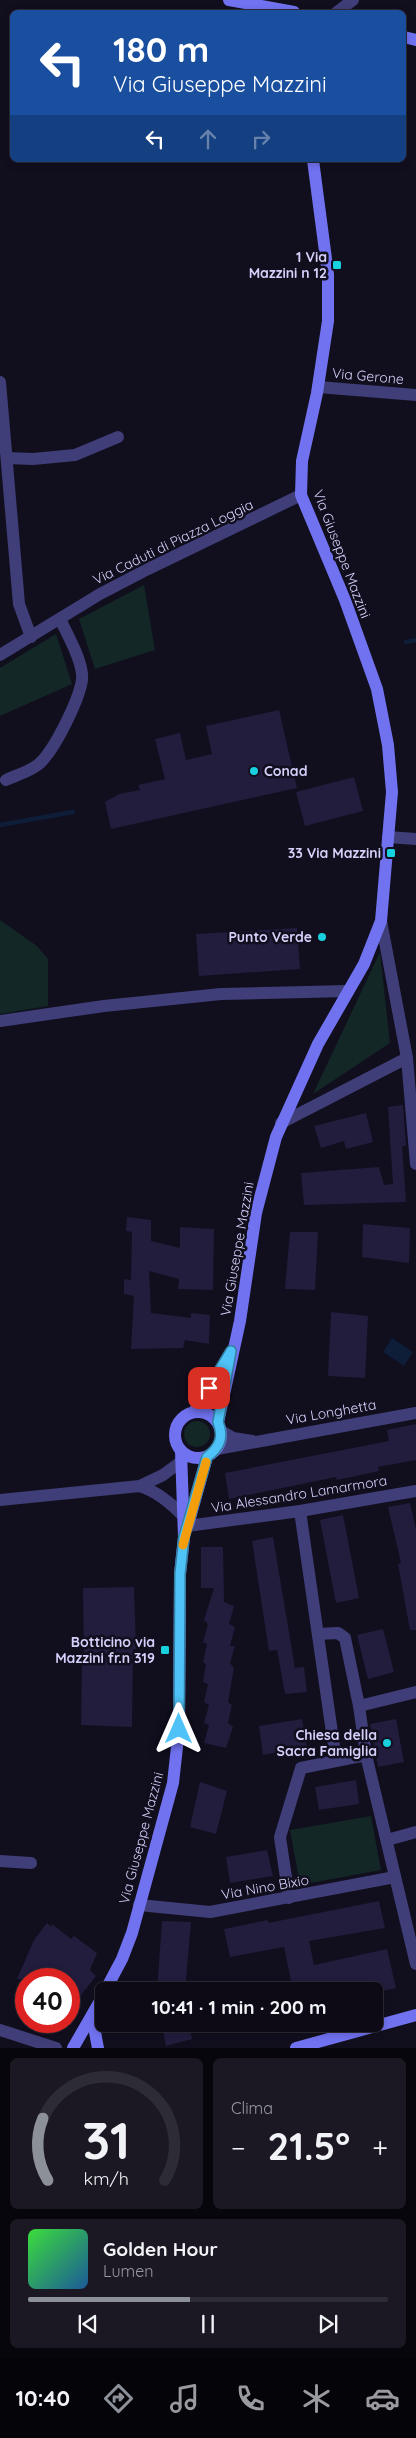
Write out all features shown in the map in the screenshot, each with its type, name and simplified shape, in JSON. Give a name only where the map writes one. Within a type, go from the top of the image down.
[{"type":"street","points":[[229,0],[283,10]]},
{"type":"street","points":[[340,10],[353,0]]},
{"type":"street","name":"Via Giuseppe Mazzini","points":[[313,162],[328,274],[328,321],[318,386],[302,461],[301,495],[345,600],[377,689],[391,767],[392,792],[381,921],[406,1058],[416,1164]]},
{"type":"street","points":[[0,382],[19,604],[31,636]]},
{"type":"street","name":"Via Gerone","points":[[318,386],[416,395]]},
{"type":"street","points":[[7,458],[33,460],[75,455],[118,437]]},
{"type":"street","name":"Via Caduti di Piazza Loggia","points":[[0,654],[148,569],[301,495]]},
{"type":"street","points":[[6,780],[39,764],[52,749],[71,712],[77,695],[82,679],[75,651],[60,618]]},
{"type":"street","points":[[388,837],[416,839]]},
{"type":"street","name":"Via Giuseppe Mazzini","points":[[185,1527],[212,1453],[221,1440],[219,1426],[231,1351],[240,1321],[256,1213],[281,1123],[318,1044],[364,964],[381,921]]},
{"type":"street","points":[[0,1021],[104,1006],[221,994],[347,991]]},
{"type":"street","points":[[281,1123],[406,1058]]},
{"type":"street","name":"Via Giuseppe Mazzini","points":[[109,1982],[127,1946],[173,1783],[177,1755],[180,1574],[185,1527],[181,1456],[176,1443],[175,1433],[178,1423],[185,1415],[194,1412],[231,1351]]},
{"type":"street","points":[[194,1412],[203,1412],[211,1415],[219,1426]]},
{"type":"street","name":"Via Longhetta","points":[[212,1453],[252,1442],[416,1413]]},
{"type":"street","name":"Via Longhetta","points":[[219,1426],[233,1438],[252,1442]]},
{"type":"street","points":[[0,1500],[140,1486],[163,1475],[181,1456],[197,1458],[212,1453]]},
{"type":"street","points":[[140,1486],[153,1491],[175,1508],[185,1527]]},
{"type":"street","name":"Via Alessandro Lamarmora","points":[[185,1527],[300,1511],[416,1491]]},
{"type":"street","points":[[300,1511],[336,1760]]},
{"type":"street","points":[[318,1634],[338,1633],[345,1638],[359,1706],[366,1755],[416,1964]]},
{"type":"street","points":[[359,1706],[416,1692]]},
{"type":"street","points":[[289,1898],[280,1838],[301,1768],[366,1755]]},
{"type":"street","points":[[386,1840],[416,1832]]},
{"type":"street","points":[[0,1861],[31,1863]]},
{"type":"street","name":"Via Nino Bixio","points":[[138,1905],[210,1912],[395,1877]]},
{"type":"street","name":"Via Giuseppe Mazzini","points":[[72,2048],[95,2010]]},
{"type":"street","points":[[296,2048],[416,2015]]},
{"type":"street","points":[[92,2016],[98,2048]]},
{"type":"street","points":[[0,2030],[35,2044],[56,2048]]},
{"type":"green space","points":[[144,585],[155,650],[95,669],[79,619]]},
{"type":"green space","points":[[56,634],[72,684],[0,716],[0,668]]},
{"type":"green space","points":[[0,920],[37,946],[48,959],[48,1006],[0,1014]]},
{"type":"green space","points":[[380,952],[390,1043],[313,1094]]},
{"type":"green space","points":[[197,1421],[206,1425],[210,1434],[206,1443],[197,1447],[188,1443],[184,1434],[188,1425]]},
{"type":"green space","points":[[371,1816],[381,1870],[300,1885],[290,1830]]},
{"type":"water","points":[[392,1338],[413,1352],[404,1366],[383,1352]]},
{"type":"building","points":[[279,710],[297,788],[111,829],[105,802],[119,794],[140,790],[138,785],[165,779],[155,739],[180,733],[186,760],[212,754],[206,726]]},
{"type":"building","points":[[354,777],[363,811],[305,826],[296,792]]},
{"type":"building","points":[[297,928],[300,969],[199,976],[196,934]]},
{"type":"building","points":[[403,1105],[406,1146],[402,1146],[406,1202],[304,1205],[301,1173],[379,1167],[384,1185],[393,1184],[388,1107]]},
{"type":"building","points":[[366,1113],[373,1142],[346,1149],[344,1141],[321,1148],[314,1126]]},
{"type":"building","points":[[127,1217],[151,1220],[151,1241],[180,1248],[180,1227],[214,1229],[213,1290],[178,1289],[179,1279],[149,1271],[151,1313],[191,1318],[191,1313],[210,1315],[209,1344],[185,1340],[183,1348],[131,1349],[134,1296],[124,1294],[124,1279],[131,1280],[132,1232],[126,1231]]},
{"type":"building","points":[[363,1224],[410,1228],[409,1263],[362,1257]]},
{"type":"building","points":[[290,1232],[318,1232],[315,1290],[285,1289]]},
{"type":"building","points":[[331,1312],[368,1316],[365,1378],[328,1376]]},
{"type":"building","points":[[416,1424],[416,1460],[378,1467],[379,1471],[337,1480],[336,1477],[229,1499],[225,1473],[389,1441],[387,1430]]},
{"type":"building","points":[[410,1503],[416,1529],[416,1630],[410,1630],[398,1564],[401,1563],[388,1507]]},
{"type":"building","points":[[343,1515],[359,1598],[336,1603],[320,1520]]},
{"type":"building","points":[[273,1537],[295,1668],[304,1667],[307,1692],[285,1694],[277,1650],[269,1651],[252,1541]]},
{"type":"building","points":[[201,1547],[223,1547],[224,1602],[234,1606],[229,1624],[235,1627],[230,1646],[235,1646],[230,1663],[234,1668],[228,1702],[232,1705],[228,1723],[233,1727],[226,1748],[204,1743],[209,1725],[204,1723],[209,1705],[204,1702],[208,1684],[203,1682],[206,1664],[203,1662],[207,1644],[203,1642],[208,1624],[204,1620],[214,1588],[201,1588]]},
{"type":"building","points":[[134,1587],[136,1649],[133,1649],[132,1727],[81,1725],[82,1663],[84,1663],[83,1588]]},
{"type":"building","points":[[383,1629],[394,1672],[368,1679],[357,1635]]},
{"type":"building","points":[[302,1719],[307,1747],[263,1755],[259,1726]]},
{"type":"building","name":"Chiesa della Sacra Famiglia","points":[[396,1719],[404,1762],[378,1767],[370,1724]]},
{"type":"building","points":[[356,1780],[359,1804],[319,1810],[315,1787]]},
{"type":"building","points":[[200,1782],[227,1791],[216,1834],[190,1827]]},
{"type":"building","points":[[267,1850],[273,1876],[230,1883],[226,1857]]},
{"type":"building","points":[[379,1901],[385,1928],[309,1941],[314,1965],[387,1949],[396,1988],[383,1991],[383,1982],[291,1982],[284,1947],[230,1957],[224,1929],[268,1920],[268,1923]]},
{"type":"building","points":[[162,1921],[191,1922],[186,1982],[158,1982]]},
{"type":"building","points":[[47,1923],[51,1927],[52,1924],[71,1939],[74,1936],[97,1953],[90,1970],[96,1976],[80,1996],[80,1968],[22,1968],[34,1940]]},
{"type":"building","points":[[163,2032],[191,2032],[192,2039],[166,2046]]},
{"type":"waterway","points":[[406,642],[416,640]]},
{"type":"waterway","points":[[0,825],[73,812]]},
{"type":"slow traffic","points":[[183,1545],[206,1462]]},
{"type":"place","name":"1 Via Mazzini n 12","points":[[337,265]]},
{"type":"place","name":"Conad","points":[[254,771]]},
{"type":"place","name":"33 Via Mazzini","points":[[391,853]]},
{"type":"place","name":"Punto Verde","points":[[322,937]]},
{"type":"place","name":"Botticino via Mazzini fr.n 319","points":[[165,1650]]},
{"type":"place","name":"Chiesa della Sacra Famiglia","points":[[387,1743]]},
{"type":"route","points":[[179,1729],[180,1574],[184,1537],[207,1457],[217,1449],[221,1440],[218,1422],[231,1351],[209,1388]]}]
